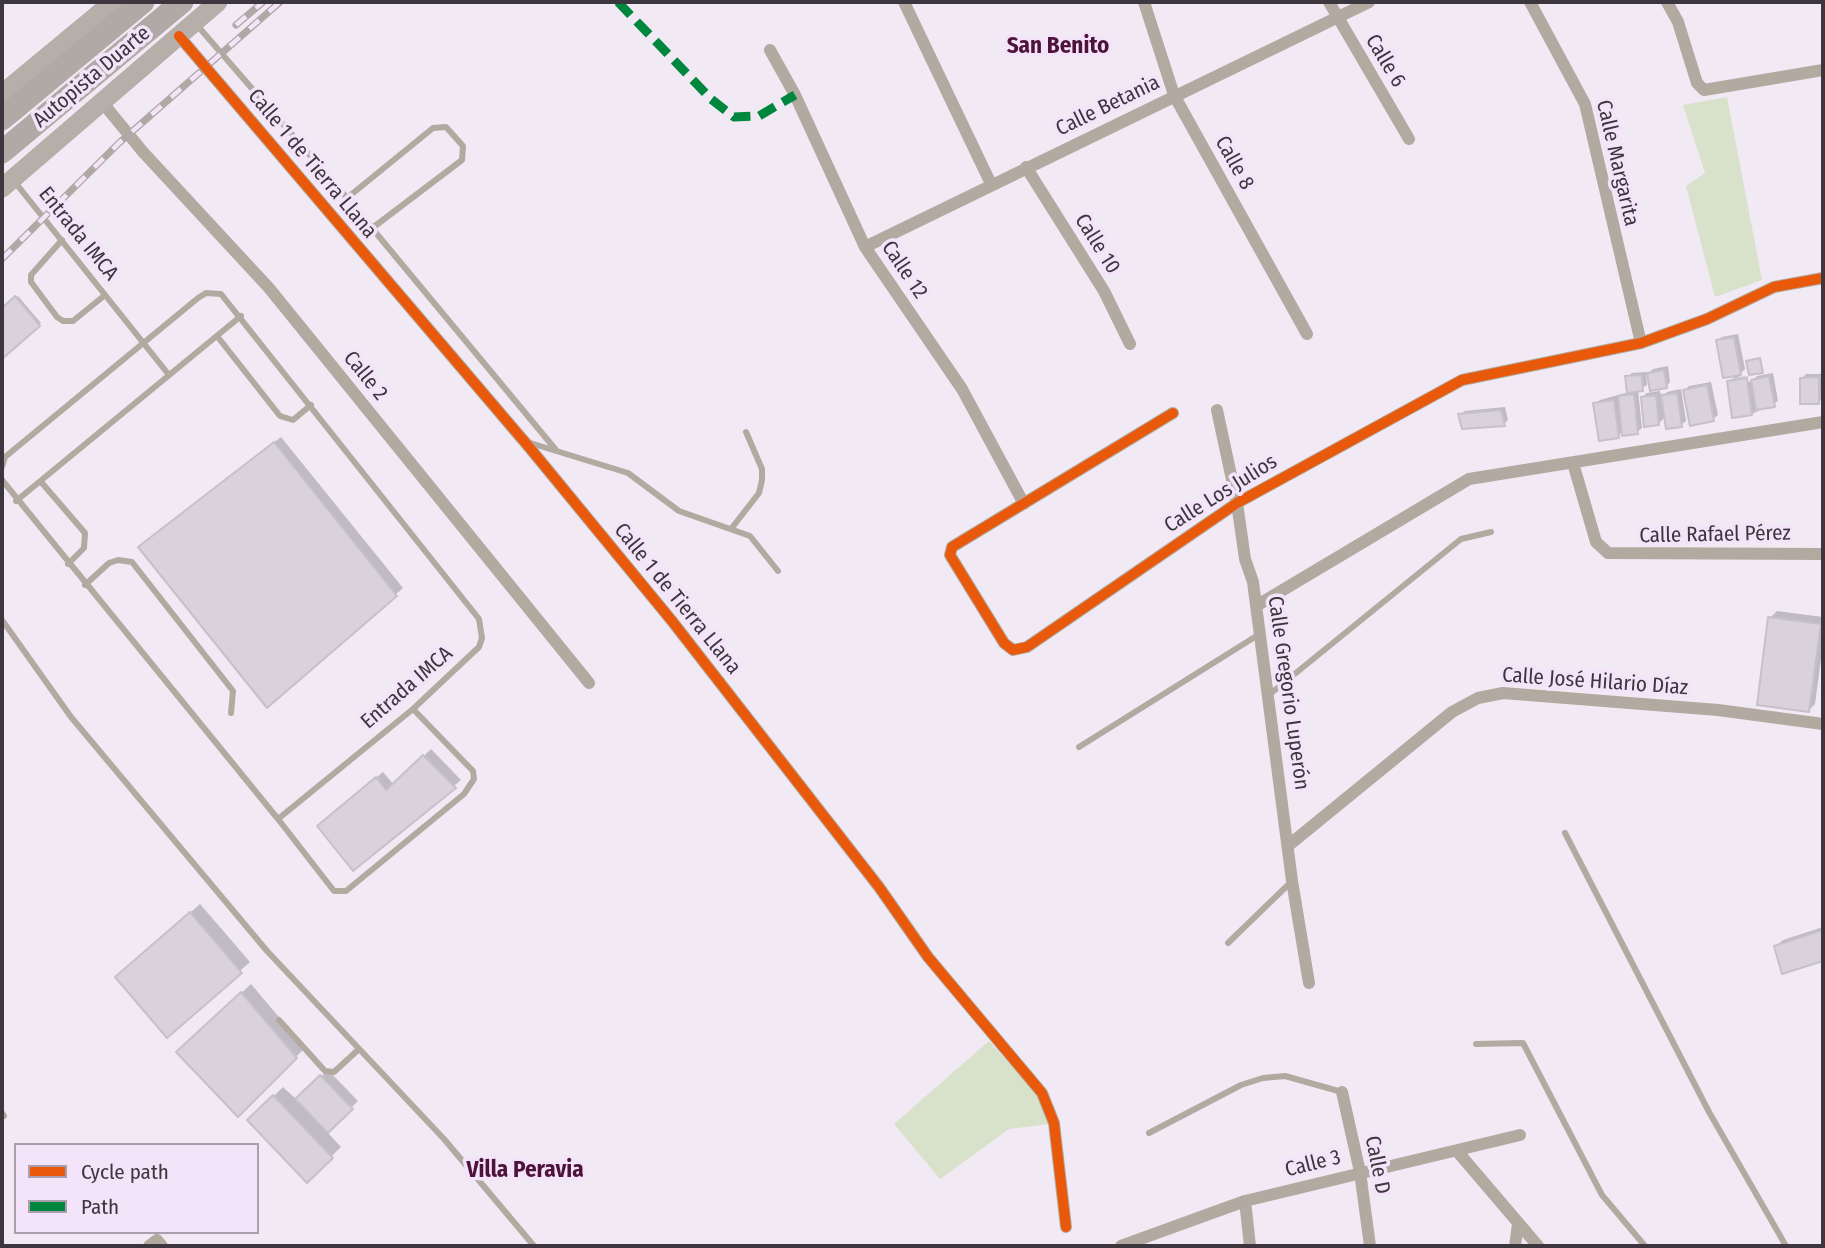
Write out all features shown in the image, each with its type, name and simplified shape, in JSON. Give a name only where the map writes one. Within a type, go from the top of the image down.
[{"type":"highway","name":"Autopista Duarte","points":[[2,119],[143,2]]},
{"type":"highway","name":"Autopista Duarte","points":[[2,152],[182,2]]},
{"type":"main road","points":[[2,93],[113,2]]},
{"type":"main road","points":[[7,184],[218,2]]},
{"type":"street","points":[[904,2],[991,184]]},
{"type":"street","name":"Calle 8","points":[[1144,2],[1174,96],[1307,334]]},
{"type":"street","name":"Calle 6","points":[[1329,2],[1409,139]]},
{"type":"street","name":"Calle Betania","points":[[865,247],[1369,2]]},
{"type":"street","name":"Calle Margarita","points":[[1530,2],[1585,104],[1641,343]]},
{"type":"street","points":[[1667,2],[1678,22],[1697,83],[1704,90],[1823,70]]},
{"type":"street","name":"Calle 1 de Tierra Llana","points":[[179,36],[525,442],[672,621],[879,887],[928,957],[1042,1093],[1054,1123],[1066,1227]]},
{"type":"street","name":"Calle 12","points":[[770,50],[795,95],[865,247],[962,389],[1024,504]]},
{"type":"street","name":"Calle 2","points":[[102,102],[143,152],[269,288],[589,683]]},
{"type":"street","name":"Calle 10","points":[[1026,167],[1104,291],[1130,344]]},
{"type":"street","name":"Calle Los Julios","points":[[1174,412],[952,547],[950,555],[1004,643],[1013,650],[1027,647],[1237,503],[1462,380],[1641,343],[1707,319],[1774,288],[1823,278]]},
{"type":"street","name":"Calle Gregorio Luperón","points":[[1217,410],[1237,503],[1240,537],[1256,606],[1270,694],[1292,881],[1309,983]]},
{"type":"street","points":[[1256,606],[1469,479],[1823,422]]},
{"type":"street","name":"Calle Rafael Pérez","points":[[1573,463],[1596,542],[1608,553],[1823,554]]},
{"type":"street","name":"Calle José Hilario Díaz","points":[[1289,845],[1452,712],[1478,698],[1503,692],[1718,710],[1823,724]]},
{"type":"street","name":"Calle D","points":[[1342,1092],[1360,1172],[1370,1246]]},
{"type":"street","name":"Calle 3","points":[[1121,1246],[1245,1202],[1520,1135]]},
{"type":"street","points":[[1457,1151],[1538,1246]]},
{"type":"street","points":[[1245,1202],[1250,1246]]},
{"type":"street","points":[[1515,1246],[1518,1224]]},
{"type":"lane","points":[[195,22],[347,198],[556,450]]},
{"type":"lane","points":[[347,198],[433,128],[446,127],[463,146],[462,160],[375,226],[369,226]]},
{"type":"lane","name":"Entrada IMCA","points":[[7,184],[62,240],[143,343]]},
{"type":"lane","points":[[62,240],[32,275],[32,282],[57,317],[63,321],[73,321],[105,295]]},
{"type":"lane","name":"Entrada IMCA","points":[[2,467],[5,457],[206,293],[221,293],[311,405],[479,620],[482,628],[479,647],[413,709],[278,819]]},
{"type":"lane","points":[[16,501],[42,483],[241,316]]},
{"type":"lane","points":[[217,336],[280,416],[293,420],[311,405]]},
{"type":"lane","points":[[143,343],[169,374]]},
{"type":"lane","points":[[731,529],[759,493],[762,480],[762,469],[746,432]]},
{"type":"lane","points":[[525,442],[628,473],[679,511],[750,536],[778,571]]},
{"type":"lane","points":[[2,480],[16,501],[334,891],[346,891],[464,794],[474,779],[473,771],[413,709]]},
{"type":"lane","points":[[42,483],[85,533],[84,548],[68,564]]},
{"type":"lane","points":[[1270,694],[1461,539],[1490,532]]},
{"type":"lane","points":[[85,585],[109,563],[118,560],[132,562],[233,691],[231,713]]},
{"type":"lane","points":[[2,620],[89,738],[267,951],[444,1139],[534,1246]]},
{"type":"lane","points":[[1079,747],[1260,634]]},
{"type":"lane","points":[[1565,833],[1709,1112],[1786,1246]]},
{"type":"lane","points":[[1228,943],[1292,881]]},
{"type":"lane","points":[[279,1020],[325,1071],[334,1072],[359,1049]]},
{"type":"lane","points":[[1476,1044],[1523,1043],[1602,1195],[1644,1246]]},
{"type":"lane","points":[[1149,1133],[1241,1085],[1263,1078],[1285,1076],[1342,1092]]},
{"type":"green space","points":[[1727,97],[1762,280],[1715,297],[1686,186],[1705,173],[1683,105]]},
{"type":"green space","points":[[989,1041],[1036,1092],[1050,1124],[1009,1129],[940,1179],[894,1124]]},
{"type":"building","points":[[15,296],[40,326],[2,359],[2,308]]},
{"type":"building","points":[[1734,337],[1741,375],[1723,378],[1716,340]]},
{"type":"building","points":[[1760,358],[1763,373],[1749,375],[1746,361]]},
{"type":"building","points":[[1664,370],[1667,388],[1650,391],[1647,373]]},
{"type":"building","points":[[1642,375],[1643,391],[1627,393],[1625,376]]},
{"type":"building","points":[[1769,376],[1775,407],[1756,410],[1751,380]]},
{"type":"building","points":[[1819,377],[1819,404],[1800,404],[1800,378]]},
{"type":"building","points":[[1747,378],[1752,415],[1732,418],[1727,381]]},
{"type":"building","points":[[1707,385],[1714,421],[1690,426],[1683,390]]},
{"type":"building","points":[[1677,393],[1682,427],[1666,429],[1661,395]]},
{"type":"building","points":[[1634,394],[1638,434],[1622,436],[1618,396]]},
{"type":"building","points":[[1656,395],[1659,425],[1644,427],[1641,397]]},
{"type":"building","points":[[1614,400],[1619,438],[1599,441],[1593,403]]},
{"type":"building","points":[[1501,410],[1505,426],[1462,429],[1458,414]]},
{"type":"building","points":[[274,442],[397,596],[267,708],[138,547]]},
{"type":"building","points":[[1768,617],[1821,624],[1809,712],[1757,705]]},
{"type":"building","points":[[423,755],[456,788],[353,871],[317,826],[376,777],[386,790]]},
{"type":"building","points":[[190,912],[242,973],[167,1038],[115,977]]},
{"type":"building","points":[[1823,930],[1823,961],[1782,974],[1774,946]]},
{"type":"building","points":[[241,992],[297,1058],[238,1117],[176,1052]]},
{"type":"building","points":[[320,1075],[353,1109],[328,1133],[295,1099]]},
{"type":"building","points":[[273,1095],[333,1158],[307,1183],[247,1120]]},
{"type":"railway","points":[[236,25],[263,2]]},
{"type":"railway","points":[[2,259],[119,143],[280,2]]},
{"type":"marked path","points":[[618,2],[711,99],[734,117],[759,116],[795,95]]},
{"type":"cycle path","points":[[179,36],[529,447],[672,621],[879,887],[928,957],[1042,1093],[1054,1123],[1066,1227]]},
{"type":"cycle path","points":[[1173,413],[952,547],[950,555],[1004,643],[1013,650],[1027,647],[1237,503],[1462,380],[1641,343],[1707,319],[1774,287],[1823,278]]},
{"type":"district","name":"San Benito","points":[[1058,47]]},
{"type":"district","name":"Villa Peravia","points":[[525,1171]]}]
